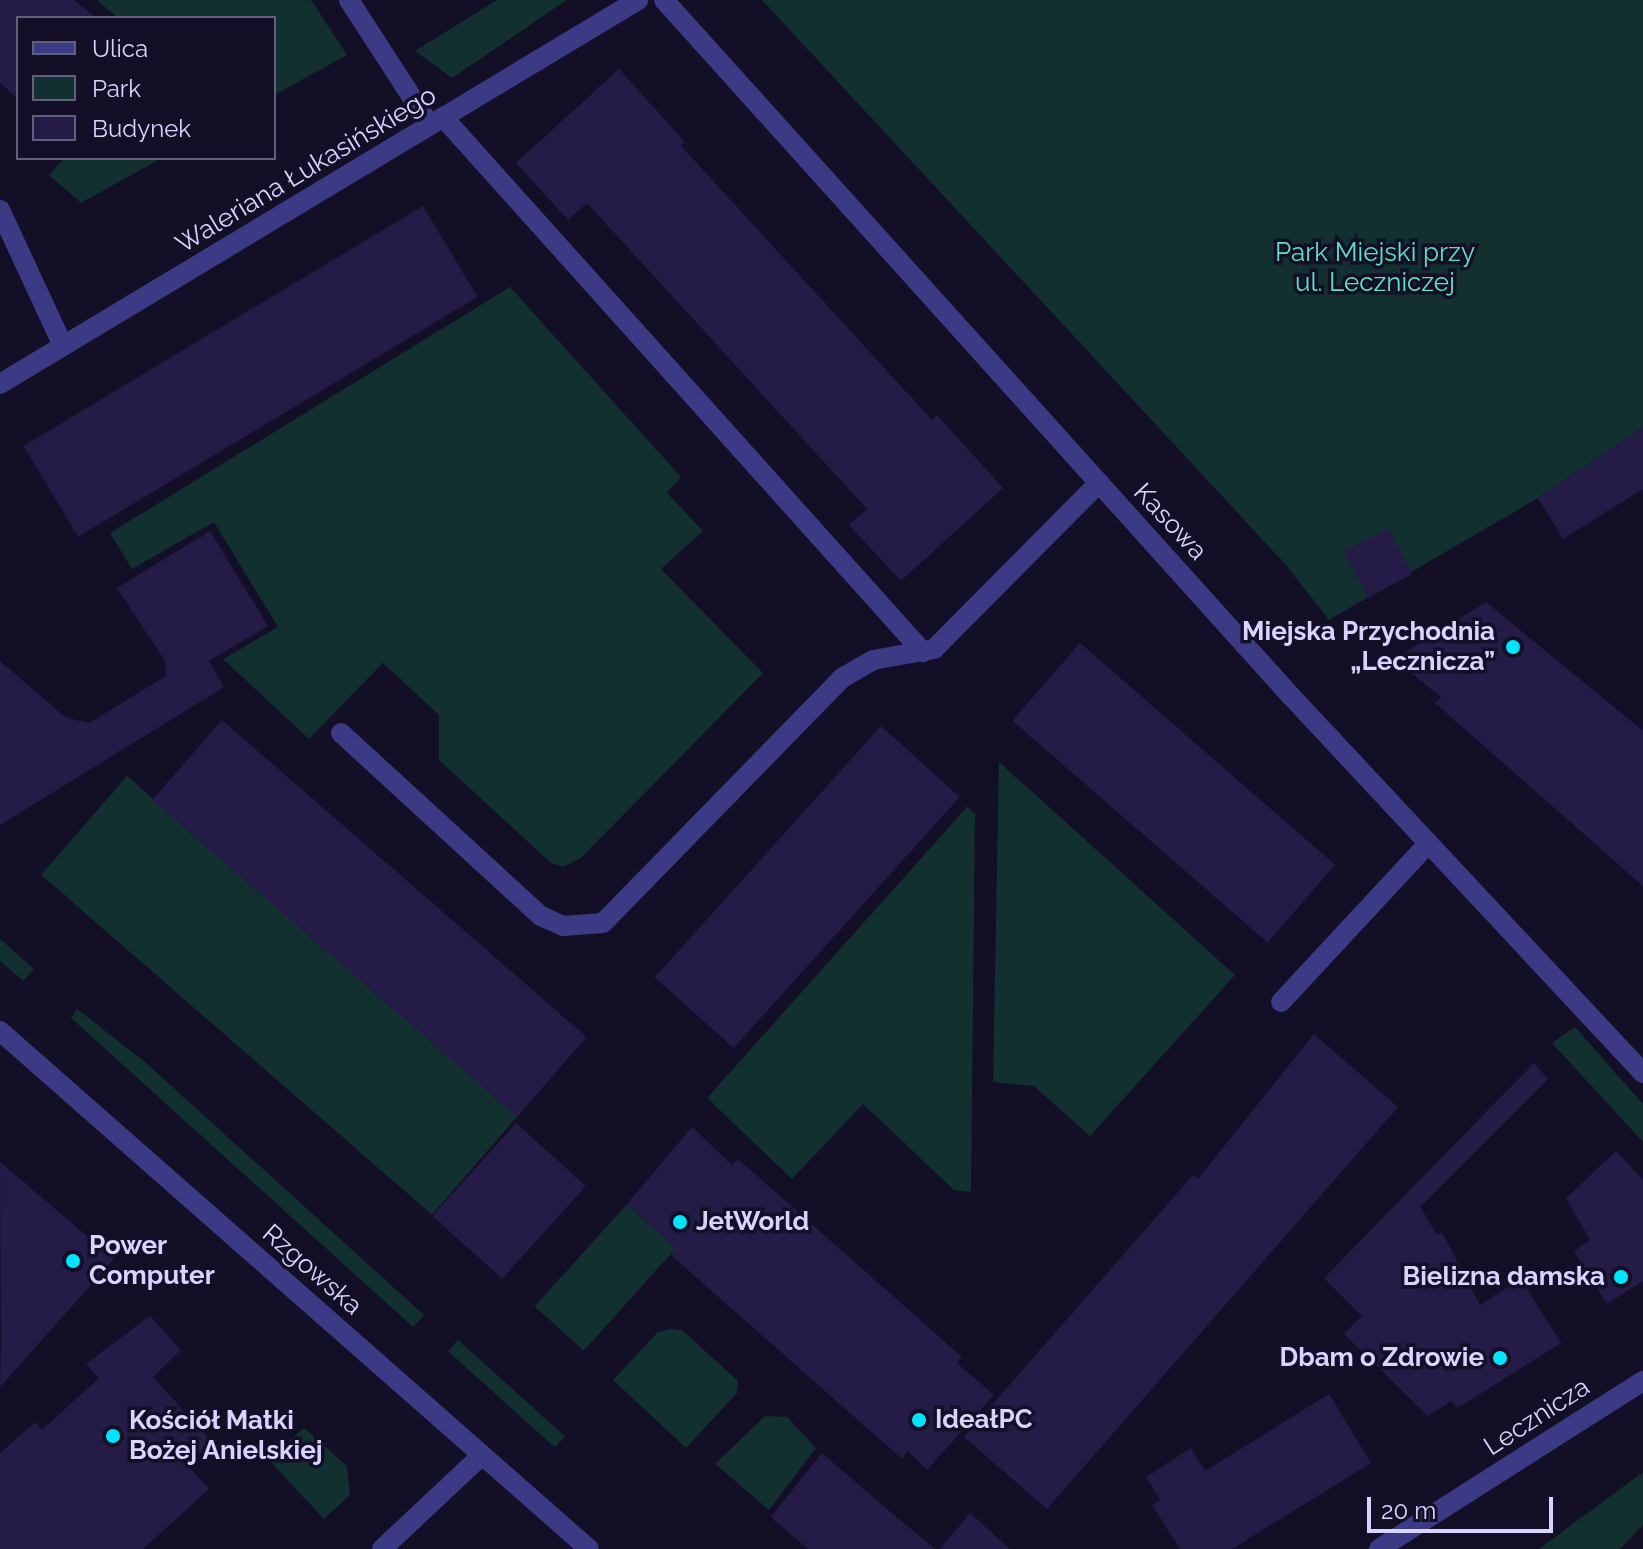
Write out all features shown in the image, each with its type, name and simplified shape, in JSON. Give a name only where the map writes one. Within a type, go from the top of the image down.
[{"type":"street","points":[[349,0],[436,121],[923,652]]},
{"type":"street","name":"Waleriana Łukasińskiego","points":[[0,384],[638,0]]},
{"type":"street","name":"Kasowa","points":[[664,0],[1099,483],[1643,1073]]},
{"type":"street","points":[[0,210],[63,346]]},
{"type":"street","points":[[341,733],[541,916],[590,927],[616,916],[842,678],[873,660],[923,652],[939,644],[1099,483]]},
{"type":"street","points":[[1281,1002],[1429,843]]},
{"type":"street","name":"Rzgowska","points":[[0,1031],[589,1549]]},
{"type":"street","name":"Lecznicza","points":[[1379,1549],[1643,1381]]},
{"type":"street","points":[[382,1549],[482,1455]]},
{"type":"green space","points":[[97,0],[311,0],[347,55],[276,94],[276,16],[116,16]]},
{"type":"green space","points":[[497,0],[567,0],[452,78],[415,51]]},
{"type":"green space","name":"Park Miejski przy ul. Leczniczej","points":[[762,0],[1643,0],[1643,427],[1538,498],[1329,620],[1286,565]]},
{"type":"green space","points":[[62,160],[158,160],[81,203],[49,175]]},
{"type":"green space","points":[[510,287],[681,477],[667,493],[703,531],[661,569],[763,673],[581,858],[563,867],[551,863],[439,760],[439,715],[383,663],[309,739],[223,659],[278,627],[214,522],[132,569],[110,533]]},
{"type":"green space","points":[[999,762],[1235,975],[1090,1136],[1034,1086],[993,1082]]},
{"type":"green space","points":[[127,776],[518,1116],[432,1215],[41,875]]},
{"type":"green space","points":[[967,807],[975,814],[971,1192],[954,1190],[863,1104],[792,1179],[707,1098]]},
{"type":"green space","points":[[0,939],[34,969],[23,981],[0,961]]},
{"type":"green space","points":[[77,1009],[145,1062],[424,1315],[413,1327],[71,1018]]},
{"type":"green space","points":[[1575,1027],[1643,1104],[1643,1142],[1552,1043]]},
{"type":"green space","points":[[627,1204],[676,1248],[584,1351],[535,1307]]},
{"type":"green space","points":[[682,1330],[738,1381],[737,1393],[686,1448],[613,1380],[658,1332]]},
{"type":"green space","points":[[458,1340],[565,1436],[555,1448],[448,1351]]},
{"type":"green space","points":[[765,1416],[787,1417],[816,1448],[769,1510],[715,1464]]},
{"type":"green space","points":[[304,1428],[347,1466],[350,1495],[324,1519],[267,1458]]},
{"type":"green space","points":[[1643,1472],[1643,1525],[1620,1549],[1539,1549]]},
{"type":"building","points":[[0,0],[74,0],[94,16],[16,16],[16,97],[0,83]]},
{"type":"building","points":[[619,69],[685,142],[681,146],[932,420],[937,415],[1003,488],[901,581],[849,525],[867,509],[587,203],[568,220],[516,163]]},
{"type":"building","points":[[423,206],[478,297],[78,537],[24,446]]},
{"type":"building","points":[[1643,427],[1643,489],[1563,539],[1538,498]]},
{"type":"building","points":[[1388,528],[1412,574],[1368,597],[1344,551]]},
{"type":"building","points":[[210,531],[268,626],[209,661],[224,687],[0,825],[0,661],[65,717],[89,723],[166,676],[165,661],[117,588]]},
{"type":"building","points":[[1486,602],[1643,731],[1643,886],[1435,703],[1441,697],[1394,659]]},
{"type":"building","points":[[1080,643],[1335,865],[1268,942],[1012,721]]},
{"type":"building","points":[[222,720],[587,1037],[517,1117],[152,800]]},
{"type":"building","points":[[881,726],[960,797],[734,1048],[655,977]]},
{"type":"building","points":[[1314,1034],[1398,1107],[1047,1509],[964,1437],[1193,1175],[1198,1179]]},
{"type":"building","points":[[1534,1063],[1548,1079],[1420,1207],[1437,1235],[1442,1232],[1480,1305],[1521,1279],[1561,1343],[1458,1408],[1451,1401],[1428,1416],[1344,1334],[1362,1316],[1324,1278]]},
{"type":"building","points":[[516,1123],[586,1186],[502,1279],[432,1216]]},
{"type":"building","points":[[692,1127],[732,1165],[738,1159],[962,1357],[957,1363],[994,1395],[927,1470],[908,1451],[902,1459],[671,1255],[676,1248],[627,1204]]},
{"type":"building","points":[[1616,1151],[1643,1180],[1643,1281],[1607,1304],[1574,1251],[1590,1240],[1566,1198]]},
{"type":"building","points":[[0,1162],[114,1259],[0,1387],[1,1342]]},
{"type":"building","name":"Kościół Matki Bożej Anielskiej","points":[[150,1316],[181,1350],[153,1377],[212,1442],[187,1465],[209,1489],[143,1549],[0,1549],[0,1453],[35,1422],[42,1430],[99,1378],[86,1364]]},
{"type":"building","points":[[1329,1394],[1371,1463],[1232,1549],[1180,1549],[1152,1505],[1160,1500],[1146,1477],[1191,1448],[1205,1471]]},
{"type":"building","points":[[822,1453],[935,1549],[808,1549],[771,1517]]},
{"type":"building","points":[[970,1513],[1010,1549],[940,1549]]},
{"type":"place","name":"Miejska Przychodnia „Lecznicza”","points":[[1513,647]]},
{"type":"place","name":"JetWorld","points":[[680,1222]]},
{"type":"place","name":"Power Computer","points":[[73,1261]]},
{"type":"place","name":"Bielizna damska","points":[[1621,1277]]},
{"type":"place","name":"Dbam o Zdrowie","points":[[1500,1358]]},
{"type":"place","name":"IdeałPC","points":[[919,1420]]},
{"type":"place","name":"Kościół Matki Bożej Anielskiej","points":[[113,1436]]}]
